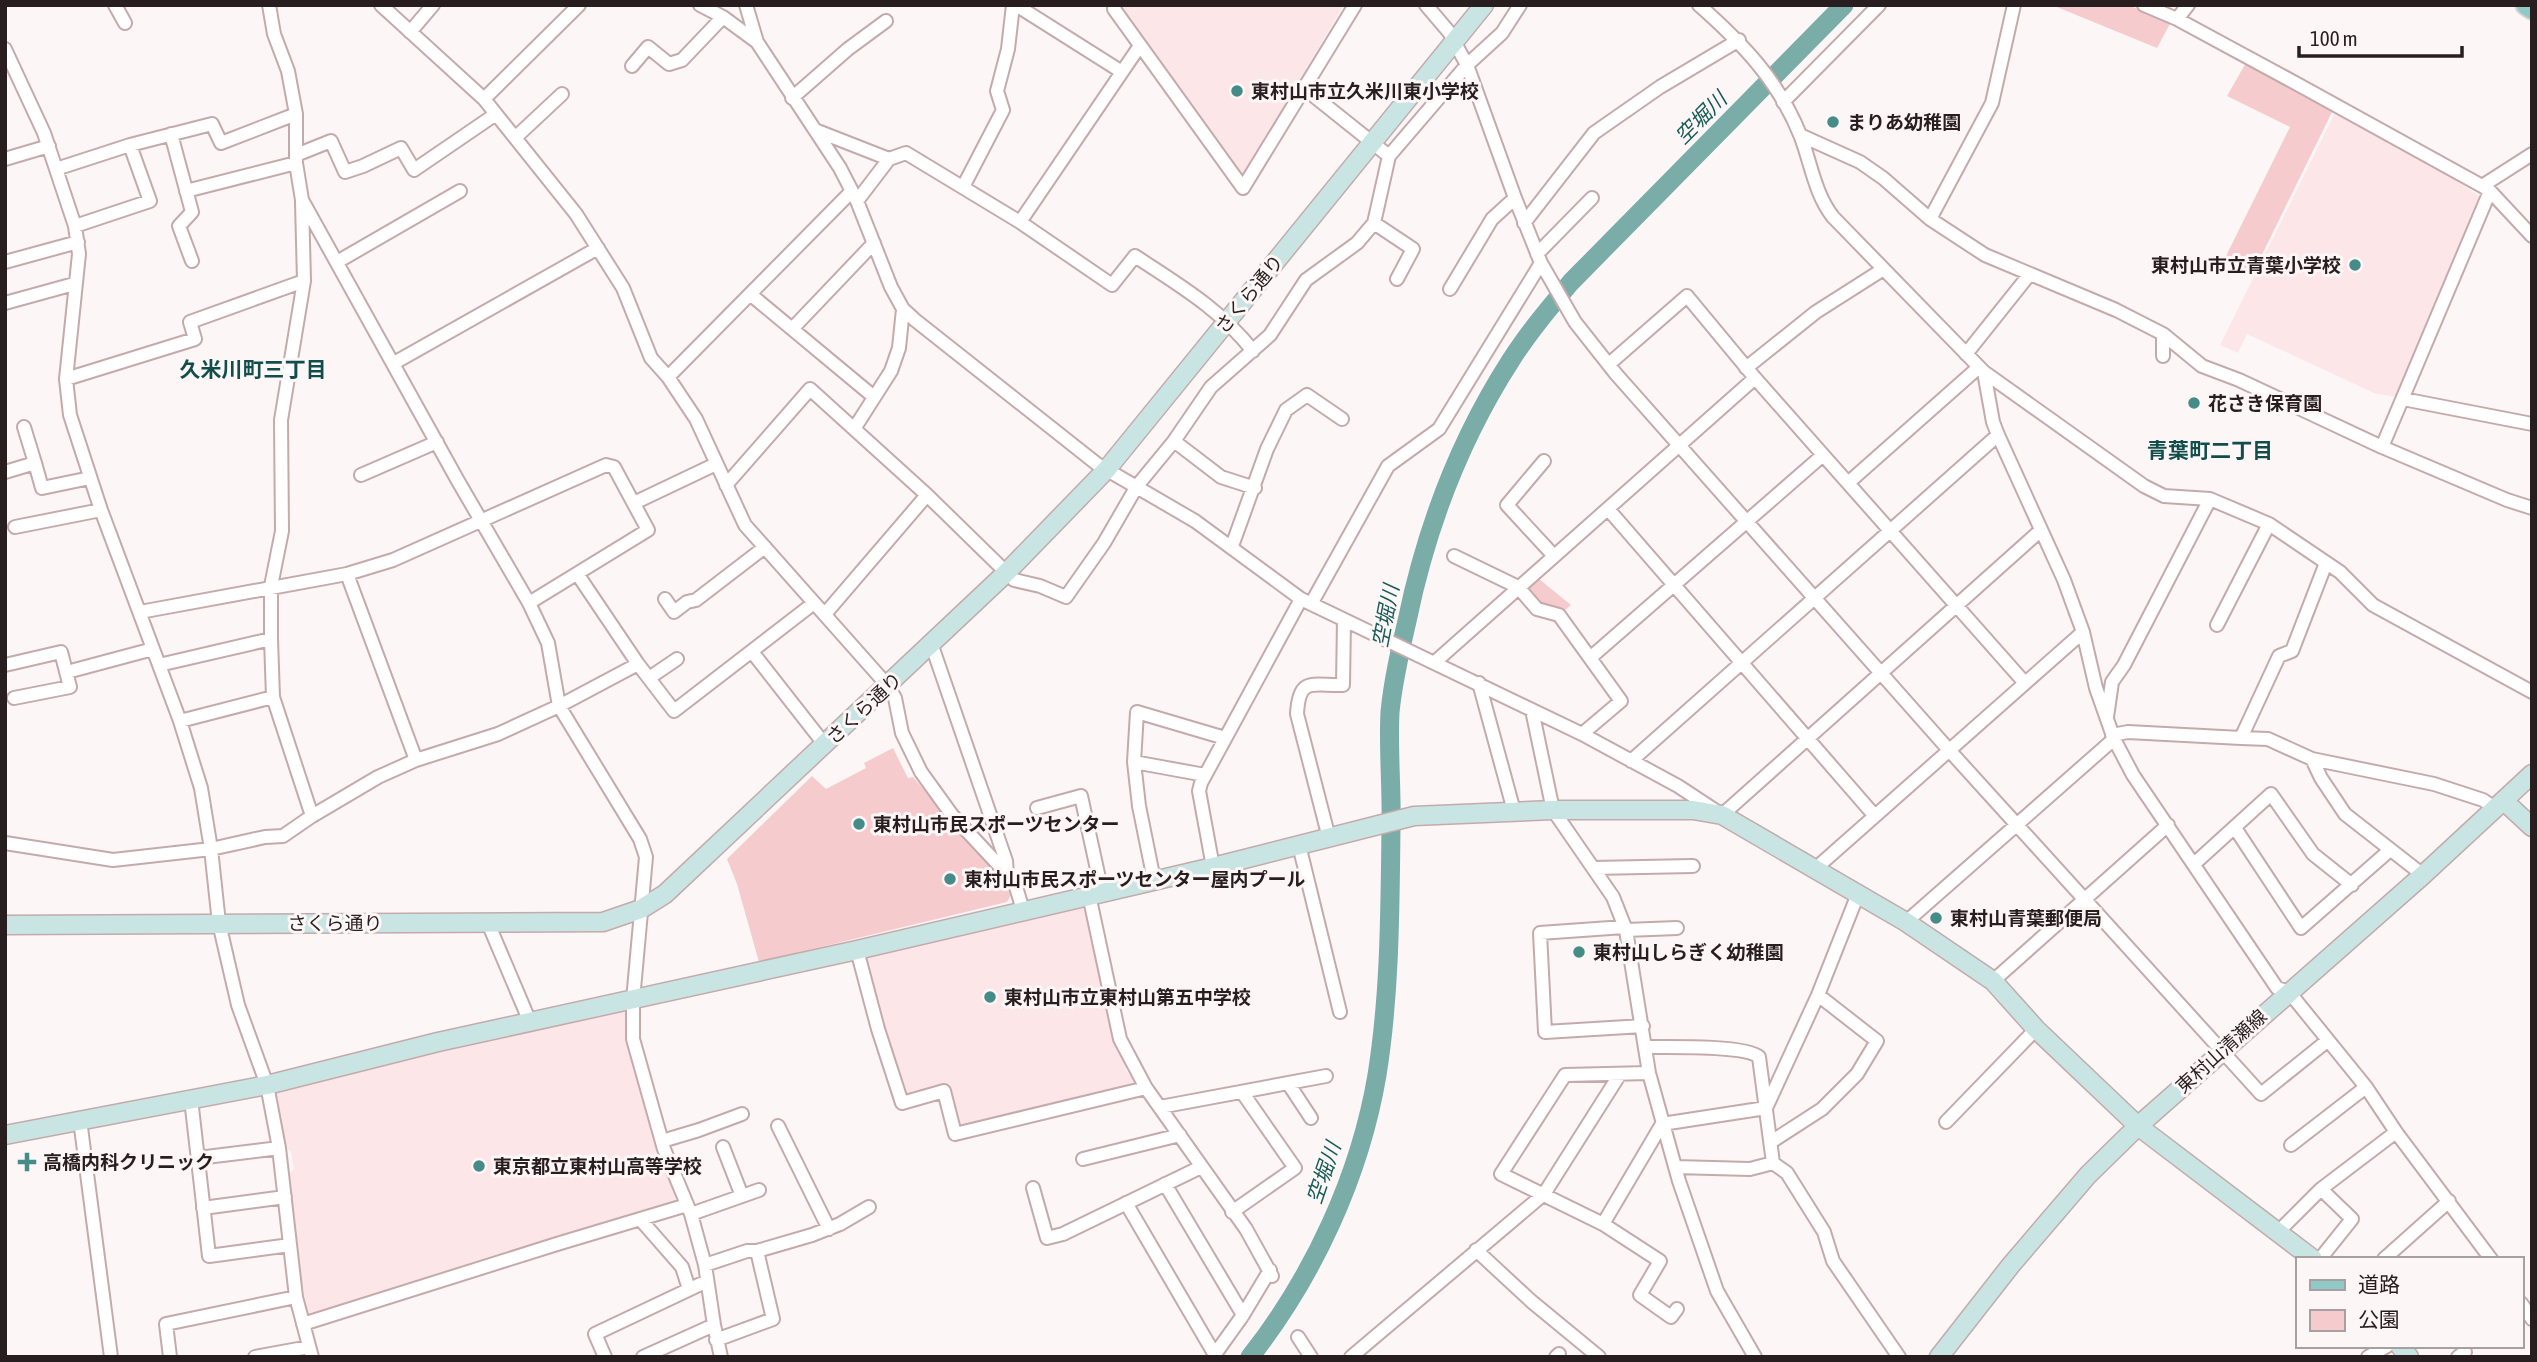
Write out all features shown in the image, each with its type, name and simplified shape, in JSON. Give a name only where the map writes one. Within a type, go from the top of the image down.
[{"type":"main road","points":[[2526,5],[2532,9]]},
{"type":"street","points":[[115,5],[125,23]]},
{"type":"street","points":[[269,5],[274,34],[288,71],[296,114],[296,159],[302,200],[304,281],[281,420],[282,531],[271,586],[273,697],[312,816]]},
{"type":"street","points":[[381,5],[484,99],[576,214],[623,288],[651,358],[668,377],[696,419],[745,524],[888,686],[895,698],[902,733],[920,772],[952,814],[1007,874],[1016,887],[1023,910]]},
{"type":"street","points":[[410,32],[433,5]]},
{"type":"street","points":[[484,99],[579,5]]},
{"type":"street","points":[[700,5],[723,17],[757,42]]},
{"type":"street","points":[[747,5],[757,42],[855,196],[891,287],[903,309],[1097,464],[1195,521],[1306,602],[1582,734],[1678,786],[1722,815],[1906,922],[1993,981],[2036,1029],[2138,1126],[2309,1257]]},
{"type":"street","points":[[963,187],[1003,110],[997,91],[1008,50],[1015,5],[1122,72]]},
{"type":"street","points":[[1115,5],[1114,9],[1139,47],[1243,188],[1355,5]]},
{"type":"street","points":[[1426,5],[1454,41],[1467,65],[1539,258],[1575,322],[1609,364],[1949,750],[2261,1094],[2327,1041]]},
{"type":"street","name":"さくら通り","points":[[5,925],[603,922],[641,909],[665,894],[888,686],[1006,573],[1107,469],[1484,5]]},
{"type":"street","points":[[726,485],[810,389],[927,495],[1014,580],[1040,586],[1066,597],[1104,543],[1137,486],[1211,387],[1270,335],[1306,280],[1357,243],[1374,223],[1389,156],[1467,65],[1502,33],[1520,5]]},
{"type":"street","points":[[1699,5],[1739,40],[1757,60],[1800,135],[1825,206],[1882,270],[1981,369],[2144,486],[2164,496],[2210,499],[2269,524],[2340,572],[2373,605],[2532,692]]},
{"type":"street","points":[[1782,100],[1879,5]]},
{"type":"street","points":[[1930,219],[1992,103],[2014,5]]},
{"type":"street","points":[[2144,5],[2176,19],[2486,189],[2532,236]]},
{"type":"street","points":[[2176,19],[2188,5]]},
{"type":"street","points":[[632,66],[649,47],[668,64],[681,60],[723,17]]},
{"type":"street","points":[[792,98],[886,20]]},
{"type":"street","points":[[1524,223],[1594,133],[1660,87],[1739,40]]},
{"type":"street","points":[[1020,222],[1139,47]]},
{"type":"street","points":[[5,49],[49,146],[78,242],[66,379],[70,415],[101,510],[180,722],[201,788],[219,923],[238,1005],[267,1085],[279,1148],[296,1297],[310,1352],[255,1357]]},
{"type":"street","points":[[1304,88],[1389,156]]},
{"type":"street","points":[[516,137],[562,94]]},
{"type":"street","points":[[57,169],[130,145],[212,124],[220,143],[296,114]]},
{"type":"street","points":[[186,191],[296,159],[331,141],[345,172],[401,148],[414,170],[496,114]]},
{"type":"street","points":[[815,130],[889,159]]},
{"type":"street","points":[[171,134],[192,212],[179,226],[192,261]]},
{"type":"street","points":[[1800,135],[1860,162],[1883,178],[1930,219],[1985,255],[2116,310],[2163,334],[2202,366],[2239,380],[2382,447],[2532,508]]},
{"type":"street","points":[[75,226],[150,201],[130,145]]},
{"type":"street","points":[[5,159],[49,146]]},
{"type":"street","points":[[668,377],[750,294],[855,196],[889,159],[906,153],[1020,222],[1112,285],[1135,256],[1227,321],[1253,351]]},
{"type":"street","points":[[2382,447],[2486,189],[2532,154]]},
{"type":"street","points":[[337,262],[460,191]]},
{"type":"street","points":[[1450,289],[1492,219],[1515,198]]},
{"type":"street","points":[[1213,867],[1199,791],[1225,738],[1388,466],[1439,429],[1539,258],[1592,198]]},
{"type":"street","points":[[302,200],[529,603],[548,643],[559,706],[640,839],[646,857],[633,1000],[633,1039],[662,1140],[689,1209],[705,1265],[721,1357]]},
{"type":"street","points":[[1374,223],[1413,249],[1396,279]]},
{"type":"street","points":[[5,262],[78,242]]},
{"type":"street","points":[[792,329],[874,243]]},
{"type":"street","points":[[394,363],[598,248]]},
{"type":"street","points":[[1746,368],[1816,312],[1882,270]]},
{"type":"street","points":[[1966,354],[2029,275]]},
{"type":"street","points":[[66,379],[195,339],[190,323],[304,281]]},
{"type":"street","points":[[5,303],[75,284]]},
{"type":"street","points":[[750,294],[874,397]]},
{"type":"street","points":[[1609,364],[1687,296],[1746,368],[2024,682]]},
{"type":"street","points":[[854,429],[891,371],[899,348],[903,309]]},
{"type":"street","points":[[2162,356],[2163,334]]},
{"type":"street","points":[[1981,369],[1993,422],[2064,580],[2083,632],[2095,688],[2113,737],[2133,775],[2277,988],[2289,992],[2366,1087],[2396,1132],[2490,1257]]},
{"type":"street","points":[[1848,483],[1981,369]]},
{"type":"street","points":[[1435,662],[1755,378]]},
{"type":"street","points":[[1232,546],[1267,449],[1286,410],[1307,396],[1342,419]]},
{"type":"street","points":[[2403,399],[2532,424]]},
{"type":"street","points":[[24,427],[42,488],[90,478]]},
{"type":"street","points":[[1631,761],[1998,435]]},
{"type":"street","points":[[1174,440],[1221,477],[1255,488]]},
{"type":"street","points":[[361,476],[437,442]]},
{"type":"street","points":[[1590,658],[1823,455]]},
{"type":"street","points":[[1544,461],[1507,505],[1554,556]]},
{"type":"street","points":[[5,472],[35,464]]},
{"type":"street","points":[[634,503],[716,464]]},
{"type":"street","points":[[140,612],[348,573],[393,560],[606,465],[614,467],[648,530],[529,603]]},
{"type":"street","points":[[825,614],[927,495]]},
{"type":"street","points":[[2107,717],[2112,682],[2124,665],[2210,499]]},
{"type":"street","points":[[1608,509],[1874,815]]},
{"type":"street","points":[[15,527],[101,510]]},
{"type":"street","points":[[2217,625],[2269,524]]},
{"type":"street","points":[[1722,815],[2041,530]]},
{"type":"street","points":[[664,599],[674,612],[687,602],[696,600],[765,547]]},
{"type":"street","points":[[1454,556],[1518,587],[1537,608],[1559,615],[1621,701],[1582,734]]},
{"type":"street","points":[[2241,738],[2279,656],[2292,651],[2326,563]]},
{"type":"street","points":[[348,573],[416,760]]},
{"type":"street","points":[[578,575],[638,664],[674,711],[753,653],[814,603]]},
{"type":"street","points":[[1329,838],[1297,713],[1298,695],[1301,688],[1307,686],[1343,685],[1344,620]]},
{"type":"street","points":[[1815,869],[2083,632]]},
{"type":"street","points":[[159,665],[271,639]]},
{"type":"street","points":[[931,643],[1006,861],[1007,874]]},
{"type":"street","points":[[67,671],[153,649]]},
{"type":"street","points":[[5,665],[61,652],[67,671],[70,687],[14,698]]},
{"type":"street","points":[[753,653],[825,745]]},
{"type":"street","points":[[649,678],[677,659]]},
{"type":"street","points":[[5,842],[113,860],[211,849],[265,837],[283,836],[378,776],[416,760],[498,734],[559,706],[638,664]]},
{"type":"street","points":[[1479,683],[1514,811]]},
{"type":"street","points":[[180,722],[273,697]]},
{"type":"street","points":[[1532,709],[1553,810],[1613,897],[1625,928],[1649,1073],[1675,1167],[1717,1291],[1755,1357]]},
{"type":"street","points":[[1154,880],[1139,806],[1134,762],[1137,712],[1225,738]]},
{"type":"street","points":[[1906,922],[2113,737],[2128,732],[2268,739],[2312,759],[2434,784],[2500,805],[2532,827]]},
{"type":"street","points":[[2312,759],[2320,778],[2345,814],[2423,875]]},
{"type":"street","points":[[1134,762],[1205,775]]},
{"type":"street","name":"東村山清瀬線","points":[[1939,1357],[2011,1265],[2088,1175],[2138,1126],[2423,875],[2532,774]]},
{"type":"street","points":[[2194,864],[2271,794],[2313,854],[2352,885]]},
{"type":"street","points":[[1037,808],[1081,796],[1120,1039],[1146,1088],[1259,1250],[1271,1273],[1214,1356],[1126,1203]]},
{"type":"street","points":[[5,1135],[267,1085],[438,1042],[857,950],[1213,867],[1414,816],[1553,810],[1693,810],[1722,815]]},
{"type":"street","points":[[1993,981],[2168,825]]},
{"type":"street","points":[[2235,828],[2301,928],[2390,850]]},
{"type":"street","points":[[1299,845],[1340,1012]]},
{"type":"street","points":[[1593,868],[1693,866]]},
{"type":"street","points":[[1766,1108],[1818,995],[1858,894]]},
{"type":"street","points":[[488,923],[530,1022]]},
{"type":"street","points":[[1643,1026],[1545,1032],[1540,933],[1677,928]]},
{"type":"street","points":[[857,950],[878,1029],[902,1103],[944,1091],[955,1134],[1146,1088]]},
{"type":"street","points":[[1771,1142],[1822,1109],[1857,1074],[1877,1041],[1818,995]]},
{"type":"street","points":[[1946,1122],[2036,1029]]},
{"type":"street","points":[[1645,1047],[1736,1050],[1759,1057],[1773,1163],[1787,1173],[1824,1232],[1833,1261],[1899,1357]]},
{"type":"street","points":[[1649,1073],[1565,1075],[1501,1174],[1602,1224],[1660,1262],[1637,1299],[1671,1317],[1677,1309]]},
{"type":"street","points":[[1351,1357],[1544,1194],[1619,1074]]},
{"type":"street","points":[[1160,1107],[1326,1076]]},
{"type":"street","points":[[1288,1083],[1311,1118]]},
{"type":"street","points":[[2291,1145],[2366,1087]]},
{"type":"street","points":[[1233,1212],[1295,1168],[1242,1092]]},
{"type":"street","points":[[191,1099],[209,1256],[290,1245]]},
{"type":"street","points":[[1662,1124],[1766,1108]]},
{"type":"street","points":[[662,1140],[743,1114]]},
{"type":"street","points":[[80,1120],[111,1357]]},
{"type":"street","points":[[1602,1224],[1662,1124]]},
{"type":"street","points":[[778,1126],[829,1228]]},
{"type":"street","points":[[2278,1232],[2321,1189],[2396,1132]]},
{"type":"street","points":[[1083,1159],[1180,1135]]},
{"type":"street","points":[[723,1147],[742,1196]]},
{"type":"street","points":[[198,1158],[279,1148]]},
{"type":"street","points":[[1675,1167],[1750,1169],[1773,1163]]},
{"type":"street","points":[[1032,1188],[1047,1238],[1063,1234],[1201,1167]]},
{"type":"street","points":[[1166,1184],[1243,1315]]},
{"type":"street","points":[[2321,1189],[2352,1219],[2322,1257]]},
{"type":"street","points":[[303,1324],[640,1219],[760,1190]]},
{"type":"street","points":[[203,1208],[285,1197]]},
{"type":"street","points":[[2388,1257],[2449,1201]]},
{"type":"street","points":[[705,1265],[829,1228],[869,1207]]},
{"type":"street","points":[[640,1219],[682,1268],[689,1289]]},
{"type":"street","points":[[1476,1250],[1531,1301],[1599,1357]]},
{"type":"street","points":[[716,1339],[773,1319],[757,1251]]},
{"type":"street","points":[[605,1357],[595,1334],[707,1281]]},
{"type":"street","points":[[170,1357],[166,1325],[296,1297]]},
{"type":"street","points":[[643,1357],[714,1325]]},
{"type":"street","points":[[1298,1337],[1311,1357]]},
{"type":"street","points":[[2368,1357],[2384,1348]]},
{"type":"shaded area","name":"東村山市立久米川東小学校","points":[[1121,5],[1344,5],[1243,175]]},
{"type":"shaded area","name":"東村山市立青葉小学校","points":[[2337,109],[2403,145],[2479,196],[2395,397],[2374,393],[2247,334],[2238,353],[2220,345]]},
{"type":"shaded area","name":"東村山市立東村山第五中学校","points":[[1086,903],[1116,1040],[1127,1072],[1138,1086],[957,1129],[947,1087],[904,1098],[861,953]]},
{"type":"shaded area","name":"東京都立東村山高等学校","points":[[622,1009],[627,1015],[628,1036],[640,1088],[677,1204],[309,1318],[288,1175],[294,1169],[291,1152],[285,1146],[276,1096],[279,1090]]},
{"type":"green space","points":[[2052,5],[2128,5],[2171,22],[2157,48]]},
{"type":"green space","points":[[2247,61],[2334,108],[2253,273],[2225,258],[2290,127],[2227,96]]},
{"type":"green space","points":[[1533,574],[1571,605],[1559,615],[1537,609],[1518,587]]},
{"type":"green space","name":"東村山市民スポーツセンター","points":[[893,748],[908,778],[913,777],[1001,878],[1011,895],[1007,902],[759,962],[737,884],[727,859],[812,776],[826,789],[866,768],[864,763]]},
{"type":"waterway","name":"空堀川","points":[[1250,1357],[1294,1293],[1331,1224],[1346,1188],[1369,1113],[1377,1075],[1387,983],[1391,700],[1424,553],[1461,453],[1511,360],[1571,282],[1844,5]]},
{"type":"place","name":"東村山市立久米川東小学校","points":[[1237,91]]},
{"type":"place","name":"まりあ幼稚園","points":[[1833,122]]},
{"type":"place","name":"東村山市立青葉小学校","points":[[2355,265]]},
{"type":"place","name":"花さき保育園","points":[[2194,403]]},
{"type":"place","name":"東村山市民スポーツセンター","points":[[859,824]]},
{"type":"place","name":"東村山市民スポーツセンター屋内プール","points":[[950,879]]},
{"type":"place","name":"東村山青葉郵便局","points":[[1936,918]]},
{"type":"place","name":"東村山しらぎく幼稚園","points":[[1579,952]]},
{"type":"place","name":"東村山市立東村山第五中学校","points":[[990,997]]},
{"type":"place","name":"高橋内科クリニック","points":[[27,1162]]},
{"type":"place","name":"東京都立東村山高等学校","points":[[479,1166]]},
{"type":"district","name":"久米川町三丁目","points":[[253,370]]},
{"type":"district","name":"青葉町二丁目","points":[[2210,451]]}]
